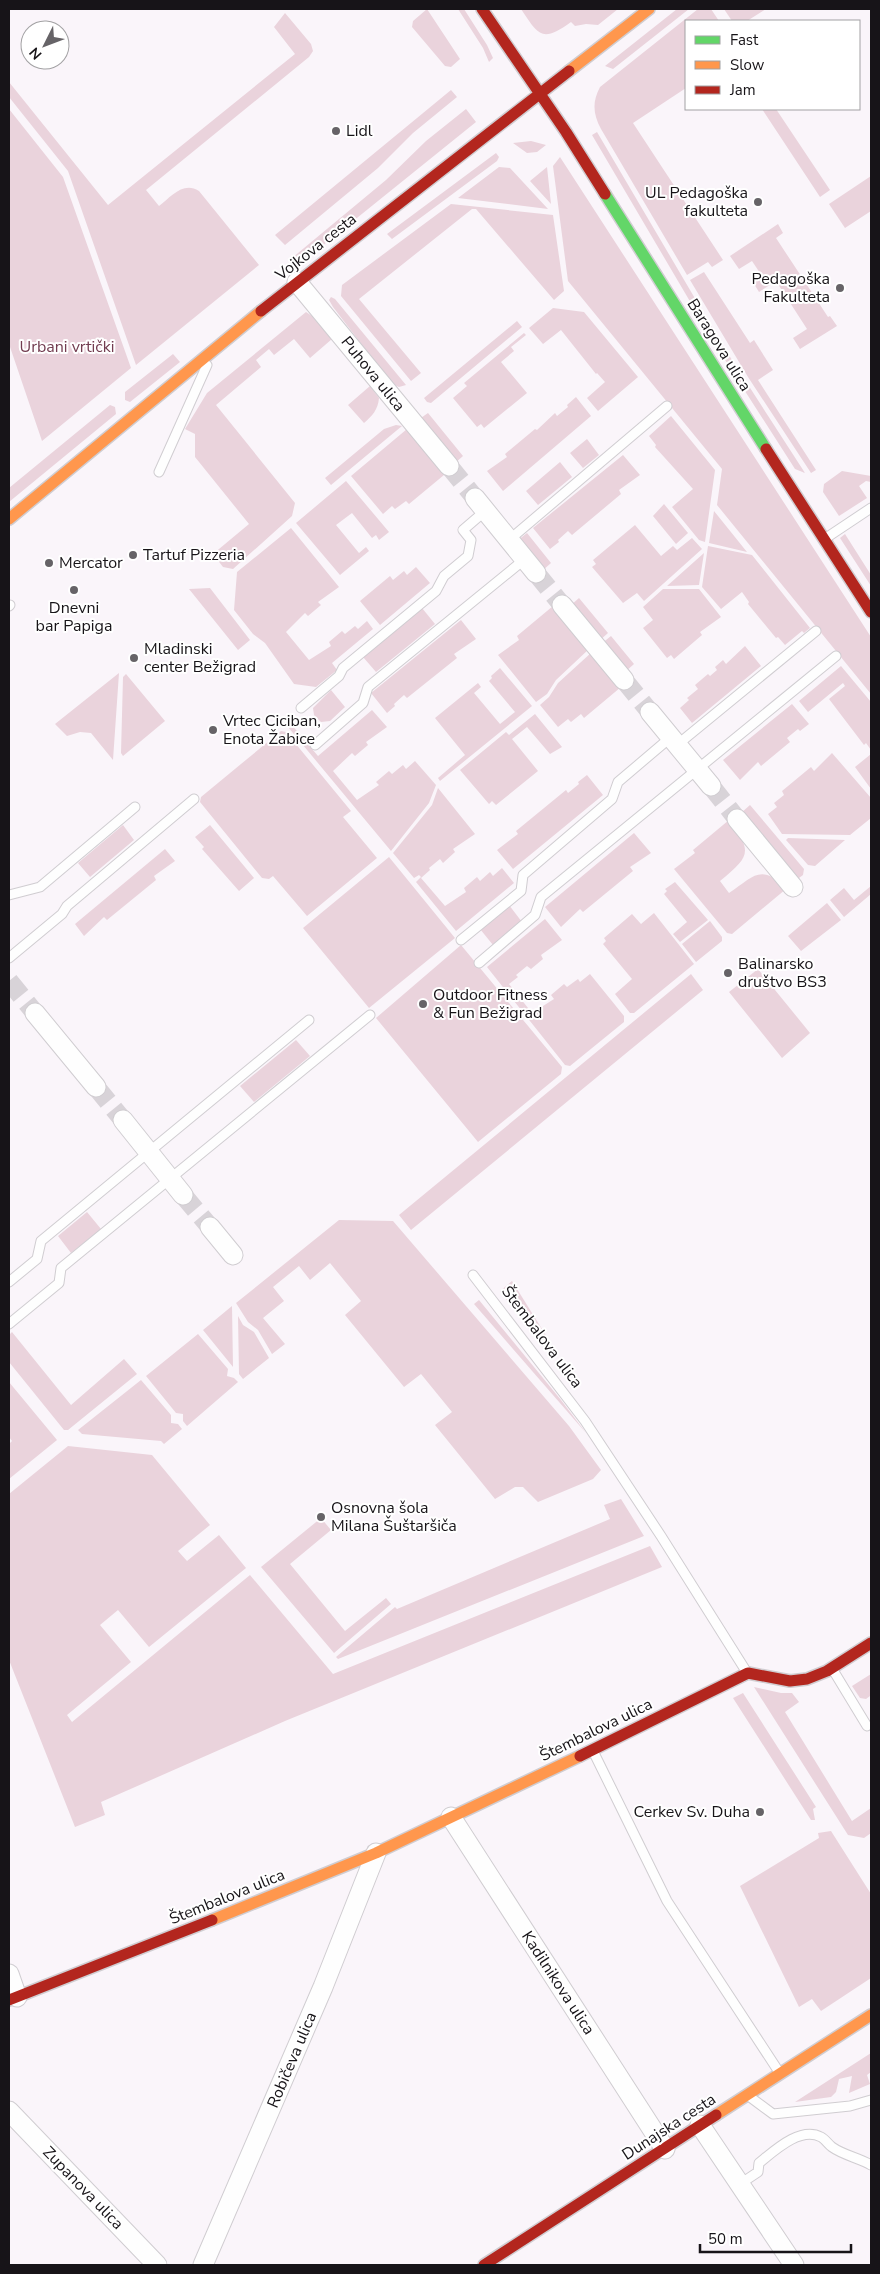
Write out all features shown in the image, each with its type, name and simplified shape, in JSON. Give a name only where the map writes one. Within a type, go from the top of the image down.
[{"type":"street","name":"Baragova ulica","points":[[482,9],[576,146],[711,364],[871,612]]},
{"type":"street","name":"Vojkova cesta","points":[[9,519],[214,348],[649,9]]},
{"type":"street","name":"Puhova ulica","points":[[297,282],[449,466]]},
{"type":"street","points":[[480,504],[530,566]]},
{"type":"street","points":[[562,605],[624,680]]},
{"type":"street","points":[[650,712],[711,786]]},
{"type":"street","points":[[737,819],[793,887]]},
{"type":"street","points":[[35,1013],[96,1087]]},
{"type":"street","points":[[122,1120],[183,1195]]},
{"type":"street","points":[[210,1227],[233,1255]]},
{"type":"street","points":[[748,1674],[790,1681],[807,1678],[832,1668],[871,1643]]},
{"type":"street","name":"Štembalova ulica","points":[[13,1998],[160,1942],[376,1853],[748,1674]]},
{"type":"street","name":"Kadilnikova ulica","points":[[451,1817],[665,2149]]},
{"type":"street","name":"Robičeva ulica","points":[[203,2265],[323,1987],[376,1853]]},
{"type":"street","points":[[9,1974],[13,1998]]},
{"type":"street","name":"Dunajska cesta","points":[[484,2265],[871,2015]]},
{"type":"street","name":"Zupanova ulica","points":[[9,2111],[158,2265]]},
{"type":"street","points":[[700,2125],[794,2265]]},
{"type":"lane","points":[[159,472],[214,348]]},
{"type":"lane","points":[[509,540],[667,406]]},
{"type":"lane","points":[[301,708],[339,676],[343,668],[436,591],[444,576],[468,556],[471,540],[463,530],[480,504]]},
{"type":"lane","points":[[824,539],[871,508]]},
{"type":"lane","points":[[315,745],[363,703],[368,687],[530,566]]},
{"type":"lane","points":[[461,940],[521,891],[523,874],[612,799],[618,782],[816,631]]},
{"type":"lane","points":[[479,962],[536,915],[541,897],[836,656]]},
{"type":"lane","points":[[9,958],[62,914],[66,906],[194,799]]},
{"type":"lane","points":[[9,895],[40,887],[135,807]]},
{"type":"lane","points":[[9,1324],[59,1283],[61,1268],[370,1015]]},
{"type":"lane","points":[[9,1282],[37,1259],[41,1241],[309,1020]]},
{"type":"lane","name":"Štembalova ulica","points":[[473,1274],[585,1421],[661,1536],[748,1674]]},
{"type":"lane","points":[[832,1668],[867,1726]]},
{"type":"lane","points":[[593,1750],[667,1901],[781,2074]]},
{"type":"lane","points":[[747,2095],[774,2114],[850,2106],[871,2100]]},
{"type":"lane","points":[[740,2184],[758,2172],[759,2163],[798,2137],[810,2134],[821,2137],[832,2147],[871,2165]]},
{"type":"green space","points":[[427,9],[460,59],[451,67],[445,66],[412,27],[413,21]]},
{"type":"green space","points":[[458,9],[464,9],[487,45],[493,58],[489,62],[483,48]]},
{"type":"green space","points":[[521,9],[618,9],[598,25],[586,24],[575,26],[571,22],[553,33],[542,34],[537,31]]},
{"type":"green space","points":[[677,9],[689,9],[613,69],[605,66]]},
{"type":"green space","points":[[698,9],[711,9],[718,20],[685,20],[685,89],[633,123],[723,260],[712,267],[708,262],[687,275],[601,129],[595,113],[595,103],[600,87]]},
{"type":"green space","points":[[724,9],[766,9],[749,20],[731,20]]},
{"type":"green space","points":[[285,13],[311,44],[313,51],[309,57],[146,190],[159,206],[182,189],[193,188],[199,191],[259,265],[136,365],[68,171],[9,97],[9,82],[108,205],[295,54],[274,27]]},
{"type":"green space","points":[[451,90],[457,97],[413,133],[378,168],[285,245],[275,235]]},
{"type":"green space","name":"Urbani vrtički","points":[[9,109],[63,177],[131,368],[42,441],[9,344]]},
{"type":"green space","points":[[466,109],[476,122],[311,255],[300,259],[292,258],[386,180],[426,141]]},
{"type":"green space","points":[[763,110],[777,110],[830,190],[820,197]]},
{"type":"green space","points":[[597,132],[723,346],[805,473],[795,469],[718,349],[592,135]]},
{"type":"green space","points":[[531,141],[546,145],[537,152],[527,153],[513,143]]},
{"type":"green space","points":[[496,153],[499,157],[497,161],[392,239],[387,234]]},
{"type":"green space","points":[[560,157],[871,637],[871,694],[717,505],[722,469],[568,281],[553,166]]},
{"type":"green space","points":[[499,167],[510,168],[548,209],[458,198]]},
{"type":"green space","points":[[547,167],[551,204],[530,181]]},
{"type":"green space","points":[[871,176],[871,211],[845,228],[829,204]]},
{"type":"green space","points":[[451,204],[553,215],[564,291],[554,300],[476,209],[472,209],[359,299],[421,373],[411,381],[341,296],[342,285]]},
{"type":"green space","points":[[778,224],[783,233],[776,238],[828,317],[830,316],[837,326],[800,349],[793,338],[807,329],[776,281],[759,292],[751,279],[760,273],[752,261],[739,269],[730,256]]},
{"type":"green space","points":[[704,272],[750,343],[754,340],[773,370],[758,380],[816,470],[811,473],[748,377],[690,280]]},
{"type":"green space","points":[[331,297],[335,299],[406,385],[399,387],[392,384],[333,307],[329,300]]},
{"type":"green space","points":[[553,308],[584,312],[638,377],[598,411],[587,398],[605,382],[596,374],[561,330],[543,344],[529,328]]},
{"type":"green space","points":[[306,312],[312,316],[332,339],[310,358],[294,339],[274,355],[269,349],[256,360],[261,367],[216,405],[295,503],[292,516],[233,569],[223,567],[213,554],[249,524],[195,457],[195,434],[185,429],[207,393]]},
{"type":"green space","points":[[517,321],[522,327],[431,403],[427,402],[424,398]]},
{"type":"green space","points":[[524,333],[526,335],[511,347],[514,351],[501,362],[527,393],[484,428],[481,424],[477,427],[453,398],[467,386],[464,383]]},
{"type":"green space","points":[[173,354],[180,362],[130,402],[125,400],[125,392]]},
{"type":"green space","points":[[370,386],[379,398],[374,412],[364,423],[348,405]]},
{"type":"green space","points":[[576,397],[591,416],[503,491],[487,471],[507,457],[505,454],[535,429],[537,430],[555,413],[557,416],[568,407],[567,405]]},
{"type":"green space","points":[[110,405],[115,407],[116,414],[9,502],[9,488]]},
{"type":"green space","points":[[428,413],[463,456],[454,464],[418,420]]},
{"type":"green space","points":[[671,416],[715,470],[705,542],[699,540],[672,507],[693,489],[655,447],[656,445],[649,436]]},
{"type":"green space","points":[[396,425],[402,426],[331,485],[325,478],[384,429]]},
{"type":"green space","points":[[407,429],[444,475],[409,504],[406,501],[395,509],[392,506],[383,514],[351,476]]},
{"type":"green space","points":[[587,439],[599,455],[583,468],[570,453]]},
{"type":"green space","points":[[623,455],[640,475],[619,490],[621,494],[572,535],[568,531],[550,549],[533,528]]},
{"type":"green space","points":[[560,462],[572,477],[538,505],[526,491]]},
{"type":"green space","points":[[842,471],[871,476],[871,482],[866,481],[859,486],[867,498],[839,516],[823,492],[824,484]]},
{"type":"green space","points":[[346,481],[389,532],[379,540],[376,535],[372,538],[352,513],[336,525],[359,553],[366,547],[369,551],[340,575],[296,523]]},
{"type":"green space","points":[[664,504],[688,533],[676,544],[653,516]]},
{"type":"green space","points":[[714,511],[747,552],[709,543]]},
{"type":"green space","points":[[635,525],[661,556],[673,546],[677,550],[692,538],[702,549],[644,601],[637,593],[623,603],[592,567],[596,564],[593,560]]},
{"type":"green space","points":[[291,528],[339,587],[318,602],[321,605],[308,616],[305,613],[286,632],[309,660],[331,646],[329,642],[342,631],[345,634],[355,626],[358,629],[367,621],[373,629],[332,663],[337,670],[316,687],[294,684],[265,643],[253,634],[234,610],[237,572]]},
{"type":"green space","points":[[527,533],[551,563],[542,571],[517,541]]},
{"type":"green space","points":[[845,534],[871,575],[871,586],[840,538]]},
{"type":"green space","points":[[708,546],[752,555],[810,628],[804,633],[802,631],[785,645],[778,637],[776,638],[748,604],[749,602],[742,592],[721,609],[702,587]]},
{"type":"green space","points":[[704,553],[699,585],[667,586]]},
{"type":"green space","points":[[416,567],[430,583],[380,625],[360,601],[390,576],[393,580],[404,571],[407,575]]},
{"type":"green space","points":[[210,588],[250,640],[238,650],[189,589]]},
{"type":"green space","points":[[663,589],[699,589],[721,617],[700,632],[702,635],[674,659],[671,655],[667,658],[643,628],[653,620],[643,607]]},
{"type":"green space","points":[[579,598],[608,633],[599,641],[570,606]]},
{"type":"green space","points":[[553,606],[589,649],[556,680],[547,694],[536,702],[498,655],[519,640],[517,636]]},
{"type":"green space","points":[[422,608],[435,624],[376,672],[363,657]]},
{"type":"green space","points":[[461,620],[476,639],[454,654],[457,658],[407,698],[404,695],[387,713],[371,693]]},
{"type":"green space","points":[[611,636],[634,664],[625,672],[601,644]]},
{"type":"green space","points":[[745,646],[761,666],[692,723],[680,708],[689,700],[687,698],[698,689],[695,685],[708,674],[710,676],[717,670],[715,667],[723,660],[726,664]]},
{"type":"green space","points":[[592,652],[621,687],[584,718],[581,714],[571,722],[568,719],[558,727],[540,705],[549,697],[558,683]]},
{"type":"green space","points":[[841,666],[871,702],[871,750],[866,743],[864,745],[829,699],[845,686],[843,683],[808,712],[799,701]]},
{"type":"green space","points":[[500,668],[532,706],[440,781],[438,778],[465,755],[435,718],[478,683],[481,687],[474,693],[500,724],[515,712],[489,681],[492,678],[491,676]]},
{"type":"green space","points":[[119,673],[113,760],[91,733],[80,732],[67,736],[55,724]]},
{"type":"green space","points":[[126,674],[165,721],[123,756],[121,753],[123,677]]},
{"type":"green space","points":[[331,690],[345,707],[330,721],[321,722],[314,715],[313,708]]},
{"type":"green space","points":[[792,704],[809,724],[800,731],[798,729],[787,738],[790,742],[761,766],[758,762],[740,780],[723,760]]},
{"type":"green space","points":[[372,710],[387,727],[366,742],[368,745],[355,756],[352,753],[333,771],[357,800],[379,785],[376,782],[389,771],[392,774],[403,765],[406,769],[415,761],[436,785],[429,803],[391,851],[288,727],[291,724],[318,756]]},
{"type":"green space","points":[[535,714],[562,747],[550,754],[527,727],[512,739],[538,771],[496,805],[492,801],[489,804],[460,770],[506,732],[509,735]]},
{"type":"green space","points":[[281,731],[286,732],[351,811],[343,817],[377,858],[307,916],[273,876],[269,879],[262,878],[200,802],[201,797]]},
{"type":"green space","points":[[832,753],[871,798],[871,818],[850,835],[782,834],[768,814],[777,807],[774,803],[784,795],[782,791],[811,767],[814,771]]},
{"type":"green space","points":[[871,754],[871,789],[855,767]]},
{"type":"green space","points":[[587,775],[603,795],[513,869],[497,850],[518,834],[516,831],[566,790],[568,793]]},
{"type":"green space","points":[[438,788],[475,834],[453,849],[455,852],[443,863],[440,859],[421,878],[445,906],[466,892],[464,888],[477,877],[480,881],[490,872],[493,876],[502,868],[514,883],[456,931],[416,882],[421,877],[419,875],[414,878],[393,853],[432,805]]},
{"type":"green space","points":[[750,805],[804,869],[803,875],[795,881],[741,813]]},
{"type":"green space","points":[[729,820],[742,840],[745,853],[737,865],[720,881],[729,893],[751,878],[763,874],[770,876],[786,889],[732,934],[727,933],[674,869],[695,853],[693,850]]},
{"type":"green space","points":[[123,825],[134,840],[90,877],[78,863]]},
{"type":"green space","points":[[210,825],[254,878],[239,891],[202,849],[204,847],[195,837]]},
{"type":"green space","points":[[634,833],[651,853],[630,867],[633,871],[583,912],[580,909],[561,927],[545,907]]},
{"type":"green space","points":[[788,838],[845,840],[815,866],[808,865],[786,840]]},
{"type":"green space","points":[[165,849],[175,861],[154,876],[156,880],[107,920],[104,917],[84,936],[75,924]]},
{"type":"green space","points":[[389,857],[455,938],[369,1008],[303,928]]},
{"type":"green space","points":[[675,882],[708,920],[680,942],[673,934],[687,922],[664,894],[667,891],[665,889]]},
{"type":"green space","points":[[871,886],[871,894],[844,917],[830,900],[844,888],[854,900]]},
{"type":"green space","points":[[827,903],[841,920],[801,951],[788,936]]},
{"type":"green space","points":[[509,905],[522,922],[493,945],[480,929]]},
{"type":"green space","points":[[654,913],[694,964],[634,1013],[630,1013],[615,994],[632,979],[603,944],[606,941],[604,938],[632,914],[641,924]]},
{"type":"green space","points":[[545,919],[562,940],[541,955],[543,959],[531,969],[527,966],[509,984],[532,1013],[554,999],[551,995],[564,984],[567,987],[578,979],[580,982],[590,974],[624,1016],[624,1022],[570,1066],[565,1065],[487,967]]},
{"type":"green space","points":[[710,921],[722,937],[722,941],[696,962],[682,944]]},
{"type":"green space","points":[[461,945],[562,1067],[561,1074],[478,1142],[376,1018]]},
{"type":"green space","points":[[758,969],[810,1033],[782,1058],[729,992]]},
{"type":"green space","points":[[691,974],[703,990],[411,1230],[399,1215]]},
{"type":"green space","points":[[296,1040],[310,1056],[254,1102],[240,1086]]},
{"type":"green space","points":[[87,1212],[101,1229],[71,1253],[58,1236]]},
{"type":"green space","points":[[339,1220],[393,1221],[569,1426],[601,1470],[593,1479],[538,1502],[523,1487],[515,1487],[495,1499],[435,1425],[452,1412],[421,1374],[404,1387],[345,1315],[361,1301],[330,1263],[310,1280],[299,1266],[273,1287],[284,1301],[263,1318],[285,1344],[272,1354],[258,1330],[248,1322],[236,1303]]},
{"type":"green space","points":[[512,1281],[547,1337],[540,1338],[534,1336],[500,1291]]},
{"type":"green space","points":[[479,1300],[561,1400],[586,1433],[474,1304]]},
{"type":"green space","points":[[232,1306],[233,1367],[203,1330]]},
{"type":"green space","points":[[238,1316],[243,1325],[254,1332],[269,1358],[243,1379],[239,1374]]},
{"type":"green space","points":[[12,1332],[71,1405],[124,1359],[137,1374],[68,1430],[64,1430],[9,1362],[9,1335]]},
{"type":"green space","points":[[198,1334],[228,1369],[227,1376],[234,1378],[238,1382],[187,1426],[183,1421],[183,1414],[176,1413],[146,1376]]},
{"type":"green space","points":[[141,1380],[171,1415],[171,1423],[178,1424],[182,1429],[164,1444],[161,1441],[82,1434],[78,1430]]},
{"type":"green space","points":[[9,1382],[57,1440],[9,1479],[9,1444],[12,1441],[9,1437]]},
{"type":"green space","points":[[68,1446],[152,1455],[210,1525],[178,1551],[187,1561],[219,1535],[246,1568],[149,1647],[118,1610],[100,1625],[131,1662],[67,1715],[72,1722],[250,1575],[333,1674],[650,1546],[662,1567],[285,1721],[101,1802],[105,1815],[75,1827],[9,1660],[9,1494]]},
{"type":"green space","points":[[621,1499],[644,1536],[338,1659],[336,1657],[395,1607],[397,1609],[610,1519],[604,1505]]},
{"type":"green space","points":[[321,1518],[331,1530],[290,1564],[345,1631],[386,1598],[391,1604],[334,1653],[261,1567]]},
{"type":"green space","points":[[871,1674],[870,1696],[866,1699],[860,1698],[852,1686]]},
{"type":"green space","points":[[754,1687],[781,1693],[792,1693],[799,1702],[785,1712],[852,1821],[871,1808],[871,1833],[864,1838],[848,1835]]},
{"type":"green space","points":[[743,1693],[816,1807],[813,1809],[815,1820],[811,1820],[733,1698]]},
{"type":"green space","points":[[831,1831],[871,1894],[871,1978],[821,2011],[812,1999],[799,2007],[740,1886],[819,1838],[818,1833]]},
{"type":"green space","points":[[871,2053],[871,2072],[867,2075],[870,2084],[849,2093],[852,2076],[839,2079],[836,2092],[831,2097],[795,2102]]},
{"type":"tunnel","points":[[449,466],[475,498]]},
{"type":"tunnel","points":[[536,573],[562,605]]},
{"type":"tunnel","points":[[624,680],[650,712]]},
{"type":"tunnel","points":[[711,786],[737,819]]},
{"type":"tunnel","points":[[9,981],[35,1013]]},
{"type":"tunnel","points":[[96,1087],[123,1120]]},
{"type":"tunnel","points":[[183,1195],[210,1227]]},
{"type":"traffic: fast","points":[[605,194],[766,449]]},
{"type":"traffic: slow","points":[[569,71],[649,9]]},
{"type":"traffic: slow","points":[[9,519],[261,311]]},
{"type":"traffic: slow","points":[[212,1920],[376,1853],[580,1756]]},
{"type":"traffic: slow","points":[[716,2115],[871,2015]]},
{"type":"traffic: jam","points":[[482,9],[566,132],[605,194]]},
{"type":"traffic: jam","points":[[261,311],[569,71]]},
{"type":"traffic: jam","points":[[766,449],[871,612]]},
{"type":"traffic: jam","points":[[580,1756],[748,1673],[790,1681],[807,1679],[827,1671],[871,1643]]},
{"type":"traffic: jam","points":[[9,2000],[212,1920]]},
{"type":"traffic: jam","points":[[484,2265],[716,2115]]},
{"type":"place","name":"Lidl","points":[[336,131]]},
{"type":"place","name":"UL Pedagoška fakulteta","points":[[758,202]]},
{"type":"place","name":"Pedagoška Fakulteta","points":[[840,288]]},
{"type":"place","name":"Tartuf Pizzeria","points":[[133,555]]},
{"type":"place","name":"Mercator","points":[[49,563]]},
{"type":"place","name":"Dnevni bar Papiga","points":[[74,590]]},
{"type":"place","name":"Mladinski center Bežigrad","points":[[134,658]]},
{"type":"place","name":"Vrtec Ciciban, Enota Žabice","points":[[213,730]]},
{"type":"place","name":"Balinarsko društvo BS3","points":[[728,973]]},
{"type":"place","name":"Outdoor Fitness & Fun Bežigrad","points":[[423,1004]]},
{"type":"place","name":"Osnovna šola Milana Šuštaršiča","points":[[321,1517]]},
{"type":"place","name":"Cerkev Sv. Duha","points":[[760,1812]]}]
